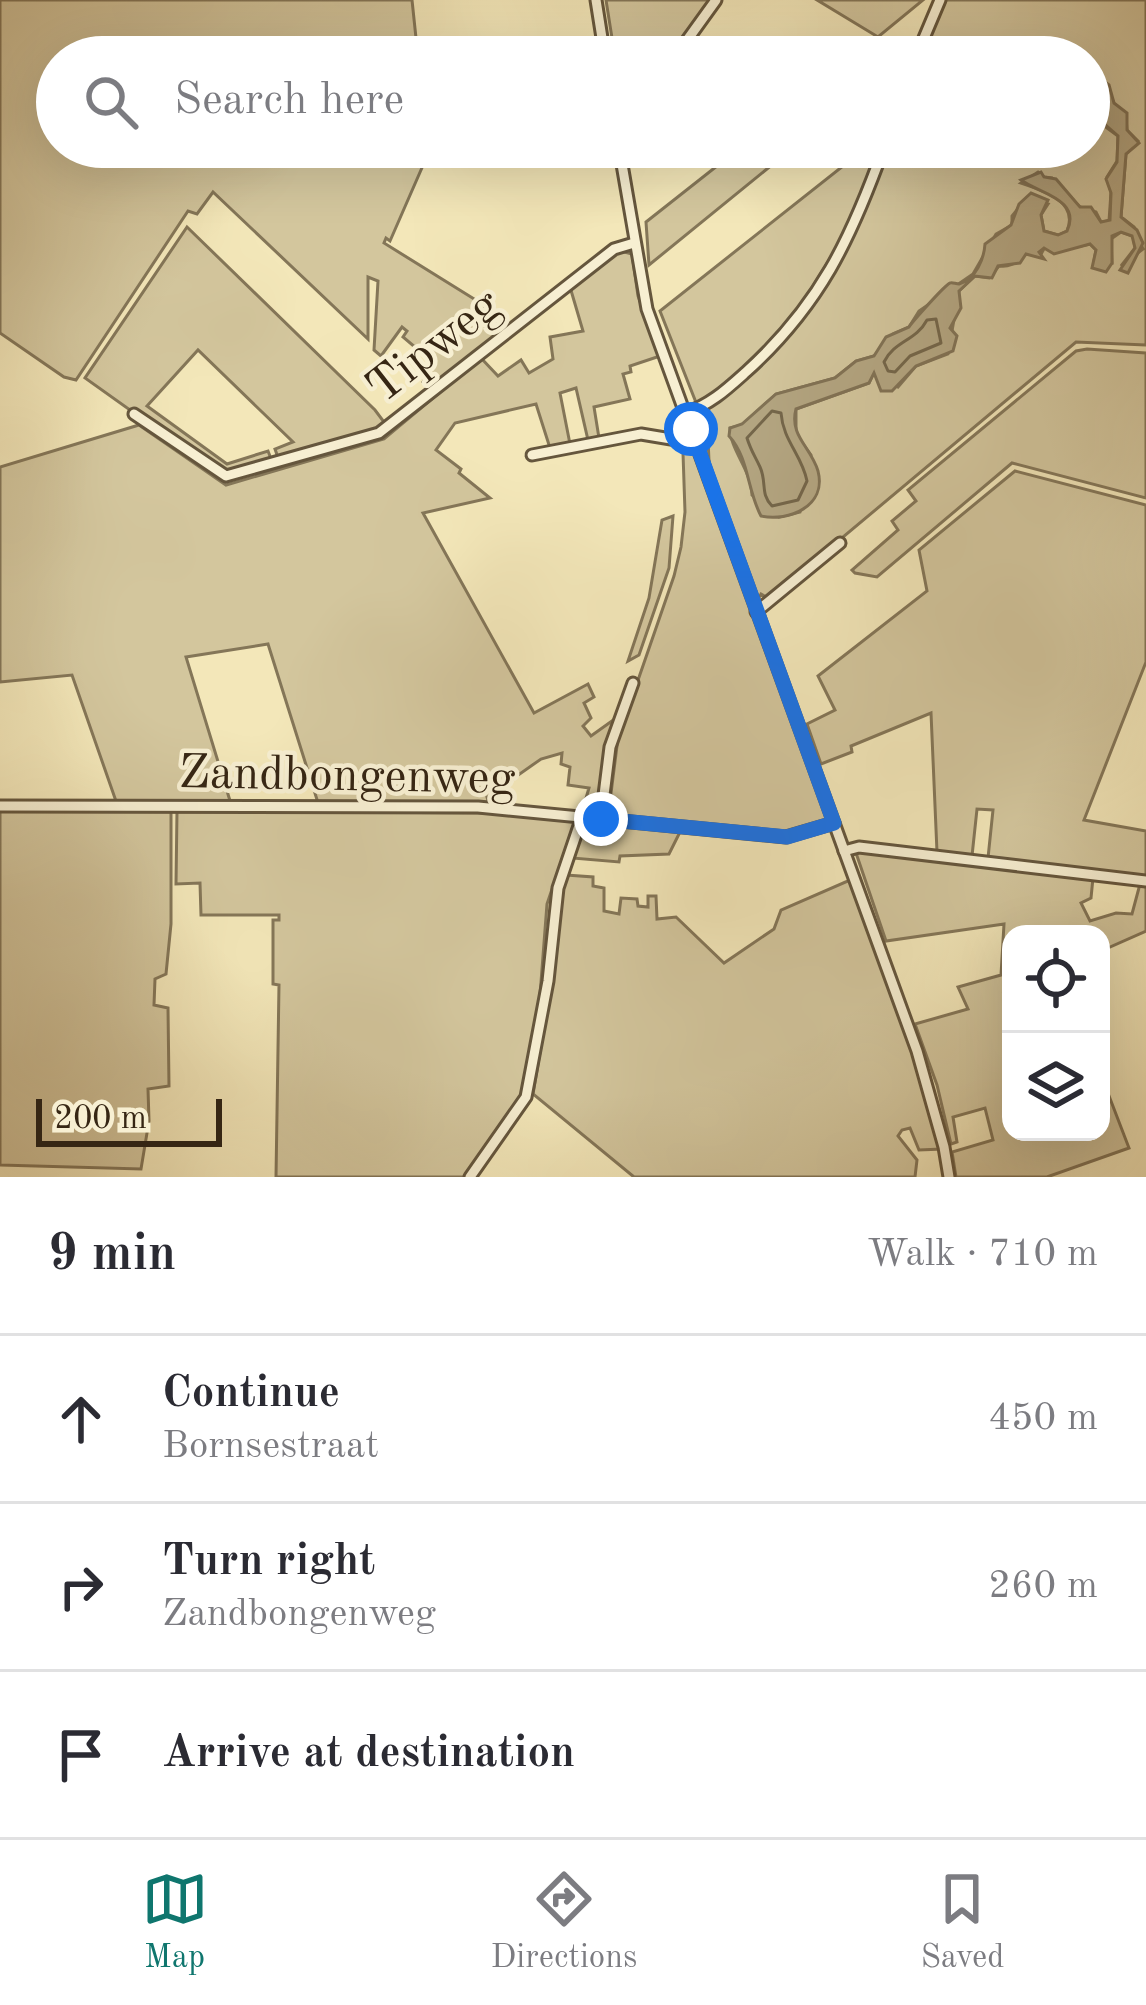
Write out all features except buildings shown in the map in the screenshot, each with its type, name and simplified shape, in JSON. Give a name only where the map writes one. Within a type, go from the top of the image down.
[{"type":"street","points":[[596,0],[602,36]]},
{"type":"street","points":[[690,36],[716,0]]},
{"type":"street","points":[[925,36],[940,0]]},
{"type":"street","points":[[622,168],[647,309],[685,413],[688,438],[917,1051],[949,1177]]},
{"type":"street","points":[[685,413],[707,404],[785,337],[857,223],[877,168]]},
{"type":"street","name":"Tipweg","points":[[134,414],[226,476],[379,433],[614,249],[634,243]]},
{"type":"street","points":[[532,454],[641,434],[688,438]]},
{"type":"street","points":[[756,612],[840,543]]},
{"type":"street","points":[[601,819],[610,747],[633,683]]},
{"type":"street","name":"Zandbongenweg","points":[[0,806],[478,807],[787,837],[834,823]]},
{"type":"street","points":[[470,1177],[526,1097],[548,981],[557,888],[582,817]]},
{"type":"street","points":[[844,851],[860,848],[1146,880]]},
{"type":"shaded area","points":[[0,0],[412,0],[416,36],[36,36],[36,168],[422,168],[390,241],[386,238],[384,243],[479,302],[472,316],[485,308],[512,326],[433,390],[423,382],[435,364],[403,337],[407,331],[402,327],[381,356],[374,350],[378,281],[368,277],[368,339],[213,192],[197,214],[188,211],[76,380],[64,377],[0,333]]},
{"type":"shaded area","points":[[606,0],[713,0],[685,36],[612,36]]},
{"type":"shaded area","points":[[817,0],[923,0],[876,36]]},
{"type":"shaded area","points":[[942,0],[1146,0],[1146,345],[1076,342],[769,599],[761,594],[756,603],[716,497],[709,435],[702,432],[699,411],[713,404],[795,328],[856,229],[879,168],[1110,168],[1110,130],[1118,136],[1117,161],[1107,177],[1109,221],[1101,222],[1096,212],[1080,207],[1052,178],[1038,172],[1021,183],[1064,205],[1067,231],[1058,235],[1044,231],[1041,215],[1048,204],[1025,200],[1012,216],[1012,225],[996,234],[973,274],[919,311],[909,327],[893,334],[874,356],[856,361],[835,378],[776,394],[742,425],[730,428],[752,495],[779,517],[800,512],[811,455],[796,434],[796,409],[869,383],[874,372],[898,387],[916,366],[948,354],[959,291],[975,276],[989,278],[999,266],[1012,264],[1026,253],[1040,256],[1045,247],[1058,251],[1090,244],[1096,250],[1094,261],[1112,263],[1111,239],[1121,232],[1133,236],[1135,248],[1121,266],[1143,249],[1134,227],[1121,217],[1126,154],[1138,141],[1127,130],[1126,117],[1110,95],[1110,36],[927,36]]},
{"type":"shaded area","points":[[714,168],[768,168],[649,265],[646,222]]},
{"type":"shaded area","points":[[840,168],[871,168],[849,228],[790,323],[709,400],[697,405],[660,311]]},
{"type":"shaded area","points":[[187,227],[387,426],[280,463],[275,449],[293,442],[198,350],[147,406],[227,464],[268,451],[273,464],[240,473],[217,472],[85,378]]},
{"type":"shaded area","points":[[617,250],[632,254],[638,296],[660,356],[630,366],[631,372],[623,374],[630,399],[594,407],[599,438],[588,440],[576,388],[560,393],[570,444],[550,448],[536,404],[455,423],[436,450],[490,498],[423,513],[534,713],[588,684],[594,697],[584,703],[591,718],[583,726],[591,736],[619,716],[599,816],[581,815],[589,788],[568,785],[570,767],[561,764],[562,753],[541,759],[487,797],[489,804],[319,806],[268,644],[186,657],[231,804],[117,804],[72,675],[0,682],[0,467],[139,425],[226,485],[384,439],[481,358],[498,376],[521,360],[529,373],[553,359],[550,337],[583,331],[570,287]]},
{"type":"shaded area","points":[[1076,351],[1146,353],[1146,498],[1012,463],[877,577],[852,570],[898,530],[892,521],[916,501],[908,490]]},
{"type":"shaded area","points":[[691,441],[828,821],[796,836],[608,817],[618,738],[681,547],[683,453]]},
{"type":"shaded area","points":[[1015,471],[1146,505],[1146,662],[1084,820],[1146,831],[1146,878],[988,858],[993,810],[977,809],[972,856],[937,852],[931,713],[851,746],[852,752],[821,764],[807,724],[835,710],[818,676],[927,591],[919,550]]},
{"type":"shaded area","points":[[673,516],[669,568],[639,655],[628,661],[649,598],[662,520]]},
{"type":"shaded area","points":[[0,810],[171,811],[171,924],[166,974],[155,979],[154,1005],[168,1008],[169,1086],[148,1089],[149,1121],[141,1169],[0,1165]]},
{"type":"shaded area","points":[[177,811],[500,813],[575,821],[547,904],[539,1008],[522,1097],[464,1177],[276,1177],[279,985],[273,984],[273,920],[279,920],[279,915],[201,915],[200,883],[176,884]]},
{"type":"shaded area","points":[[585,822],[680,832],[669,854],[620,856],[619,862],[572,858]]},
{"type":"shaded area","points":[[855,850],[1093,878],[1091,898],[1081,903],[1090,921],[1116,913],[1132,914],[1140,884],[1146,885],[1146,931],[1110,947],[1110,925],[1004,924],[886,941]]},
{"type":"shaded area","points":[[566,875],[593,877],[593,886],[604,888],[604,911],[619,914],[621,898],[637,899],[638,906],[648,907],[648,896],[656,896],[657,919],[676,917],[724,963],[774,929],[781,910],[850,880],[914,1053],[942,1149],[919,1150],[910,1128],[902,1130],[898,1136],[917,1160],[915,1177],[634,1177],[533,1094]]},
{"type":"shaded area","points":[[1002,958],[1002,1141],[1110,1141],[1110,1098],[1129,1148],[1047,1177],[956,1177],[952,1152],[993,1140],[985,1108],[953,1117],[957,1142],[951,1144],[915,1024],[968,1009],[958,987],[1001,975]]},
{"type":"water","points":[[1110,89],[1114,103],[1127,113],[1127,130],[1139,143],[1126,154],[1121,217],[1137,230],[1143,243],[1128,273],[1120,270],[1135,248],[1132,236],[1121,232],[1112,236],[1112,263],[1106,272],[1092,268],[1096,250],[1090,244],[1054,254],[1044,248],[1039,252],[1044,259],[1026,254],[1020,263],[998,266],[992,278],[975,276],[959,291],[961,308],[950,328],[957,336],[953,351],[916,366],[892,391],[881,391],[874,373],[869,383],[796,409],[798,434],[818,471],[817,494],[794,514],[761,516],[729,436],[730,428],[742,424],[776,394],[835,378],[856,361],[874,356],[886,337],[909,327],[947,285],[970,278],[981,262],[985,244],[1011,225],[1019,204],[1031,193],[1048,200],[1041,215],[1044,231],[1058,235],[1067,231],[1069,211],[1064,204],[1021,180],[1041,172],[1056,179],[1080,207],[1091,207],[1101,222],[1110,220],[1111,193],[1106,179],[1117,162],[1118,136],[1110,129]]},
{"type":"route","points":[[601,819],[787,837],[834,823],[691,429]]}]
